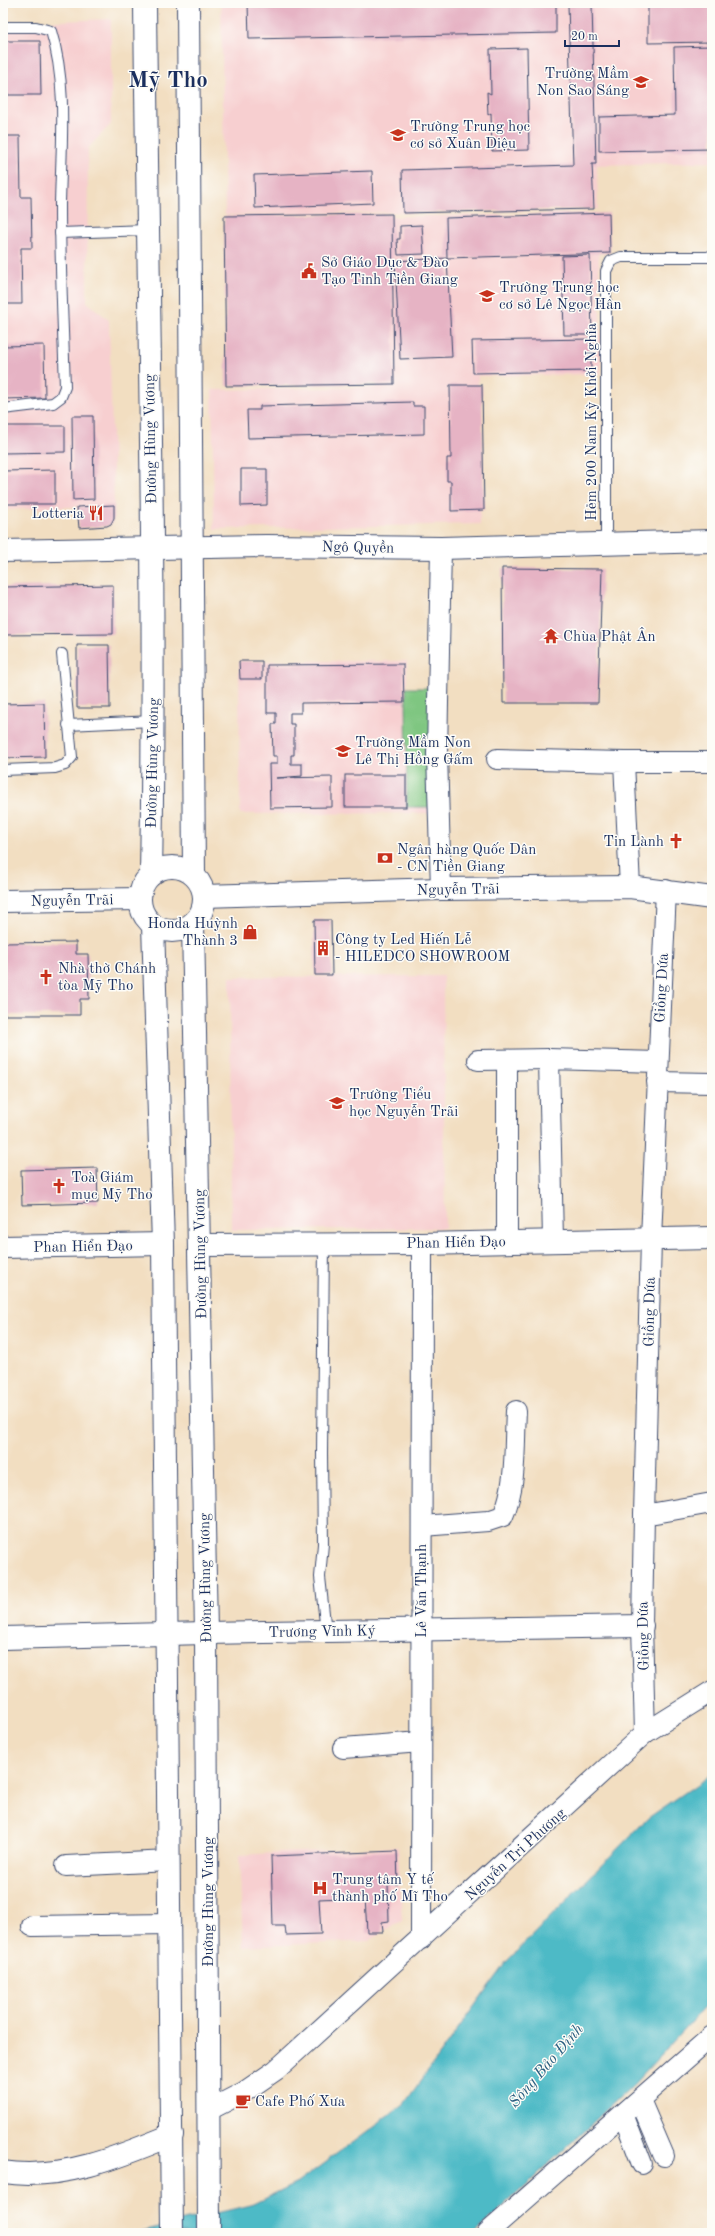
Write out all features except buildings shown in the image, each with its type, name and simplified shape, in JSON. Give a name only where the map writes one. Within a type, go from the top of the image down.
[{"type":"main road","name":"Đường Hùng Vương","points":[[145,3],[152,547],[153,721],[151,875]]},
{"type":"main road","points":[[188,3],[193,547],[194,875]]},
{"type":"main road","name":"Ngô Quyền","points":[[3,551],[152,547],[441,548],[606,542],[712,541]]},
{"type":"main road","points":[[172,867],[185,868],[194,875],[201,885],[204,896],[200,915],[193,923],[183,930],[163,930],[153,925],[146,918],[140,899],[141,890],[151,875],[161,869],[172,867]]},
{"type":"main road","name":"Nguyễn Trãi","points":[[204,896],[441,889],[630,887],[666,890],[712,898]]},
{"type":"main road","name":"Nguyễn Trãi","points":[[3,901],[140,899]]},
{"type":"main road","name":"Đường Hùng Vương","points":[[193,923],[206,1633],[209,2233]]},
{"type":"main road","points":[[153,925],[163,1244],[172,2233]]},
{"type":"main road","name":"Phan Hiển Đạo","points":[[200,1245],[324,1243],[422,1244],[553,1240],[712,1238]]},
{"type":"main road","name":"Phan Hiển Đạo","points":[[3,1247],[163,1244]]},
{"type":"main road","name":"Trương Vĩnh Ký","points":[[3,1638],[642,1626]]},
{"type":"main road","points":[[3,2172],[19,2174],[49,2173],[107,2160],[172,2135]]},
{"type":"street","points":[[441,548],[437,754],[441,889]]},
{"type":"street","points":[[497,759],[624,762],[712,762]]},
{"type":"street","points":[[624,762],[630,887]]},
{"type":"street","name":"Giồng Dứa","points":[[646,1733],[642,1626],[644,1515],[651,1239],[666,890]]},
{"type":"street","points":[[549,1059],[553,1240]]},
{"type":"street","points":[[478,1060],[549,1059],[658,1062]]},
{"type":"street","points":[[507,1060],[507,1242]]},
{"type":"street","points":[[657,1082],[712,1083]]},
{"type":"street","name":"Lê Văn Thạnh","points":[[421,1939],[422,1244]]},
{"type":"street","points":[[422,1526],[488,1521],[503,1516],[510,1496],[516,1411]]},
{"type":"street","points":[[644,1515],[712,1503]]},
{"type":"street","name":"Nguyễn Tri Phương","points":[[208,2110],[244,2092],[276,2070],[646,1733],[712,1691]]},
{"type":"street","points":[[342,1748],[421,1742]]},
{"type":"street","points":[[66,1866],[169,1860]]},
{"type":"street","points":[[32,1926],[169,1924]]},
{"type":"street","points":[[487,2233],[712,2036]]},
{"type":"street","points":[[640,2100],[664,2156]]},
{"type":"street","points":[[623,2114],[642,2164]]},
{"type":"lane","points":[[3,27],[36,27],[51,31],[58,53],[61,102],[60,233],[64,387],[61,397],[53,403],[3,409]]},
{"type":"lane","points":[[60,233],[148,230]]},
{"type":"lane","name":"Hẻm 200 Nam Kỳ Khởi Nghĩa","points":[[606,542],[606,271],[611,261],[621,257],[708,257],[712,255]]},
{"type":"lane","points":[[3,770],[55,768],[65,765],[72,757],[62,654]]},
{"type":"lane","points":[[68,725],[153,721]]},
{"type":"lane","points":[[324,1243],[322,1454],[323,1544],[320,1577],[326,1632]]},
{"type":"shaded area","points":[[3,3],[7,3],[9,23],[111,19],[111,124],[88,148],[87,302],[109,320],[114,505],[3,510]]},
{"type":"shaded area","name":"Trường Trung học cơ sở Xuân Diệu","points":[[221,3],[712,3],[712,162],[597,165],[598,209],[225,215]]},
{"type":"shaded area","name":"Trường Trung học cơ sở Lê Ngọc Hân","points":[[598,213],[601,374],[478,376],[480,524],[214,529],[212,390],[376,387],[374,217]]},
{"type":"shaded area","name":"Trường Mầm Non Lê Thị Hồng Gấm","points":[[239,661],[407,661],[407,688],[446,813],[240,814]]},
{"type":"shaded area","name":"Trường Tiểu học Nguyễn Trãi","points":[[443,976],[445,1228],[231,1230],[230,977]]},
{"type":"shaded area","name":"Trung tâm Y tế thành phố Mĩ Tho","points":[[398,1847],[402,1920],[369,1941],[243,1947],[239,1855]]},
{"type":"green space","points":[[406,688],[443,688],[443,807],[407,807]]},
{"type":"water","name":"Sông Bảo Định","points":[[712,1774],[712,1999],[634,2084],[475,2233],[134,2233],[254,2204],[297,2183],[404,2104],[506,1962],[648,1818]]},
{"type":"place","name":"Trường Mầm Non Sao Sáng","points":[[641,82]]},
{"type":"place","name":"Trường Trung học cơ sở Xuân Diệu","points":[[398,135]]},
{"type":"place","name":"Sở Giáo Dục & Đào Tạo Tỉnh Tiền Giang","points":[[309,271]]},
{"type":"place","name":"Trường Trung học cơ sở Lê Ngọc Hân","points":[[487,296]]},
{"type":"place","name":"Lotteria","points":[[96,513]]},
{"type":"place","name":"Chùa Phật Ân","points":[[551,636]]},
{"type":"place","name":"Trường Mầm Non Lê Thị Hồng Gấm","points":[[343,751]]},
{"type":"place","name":"Tin Lành","points":[[676,841]]},
{"type":"place","name":"Ngân hàng Quốc Dân - CN Tiền Giang","points":[[385,858]]},
{"type":"place","name":"Honda Huỳnh Thành 3","points":[[250,932]]},
{"type":"place","name":"Công ty Led Hiến Lễ - HILEDCO SHOWROOM","points":[[323,948]]},
{"type":"place","name":"Nhà thờ Chánh tòa Mỹ Tho","points":[[46,977]]},
{"type":"place","name":"Trường Tiểu học Nguyễn Trãi","points":[[337,1103]]},
{"type":"place","name":"Toà Giám mục Mỹ Tho","points":[[59,1186]]},
{"type":"place","name":"Trung tâm Y tế thành phố Mĩ Tho","points":[[320,1888]]},
{"type":"place","name":"Cafe Phố Xưa","points":[[243,2101]]},
{"type":"district","name":"Mỹ Tho","points":[[168,79]]}]
